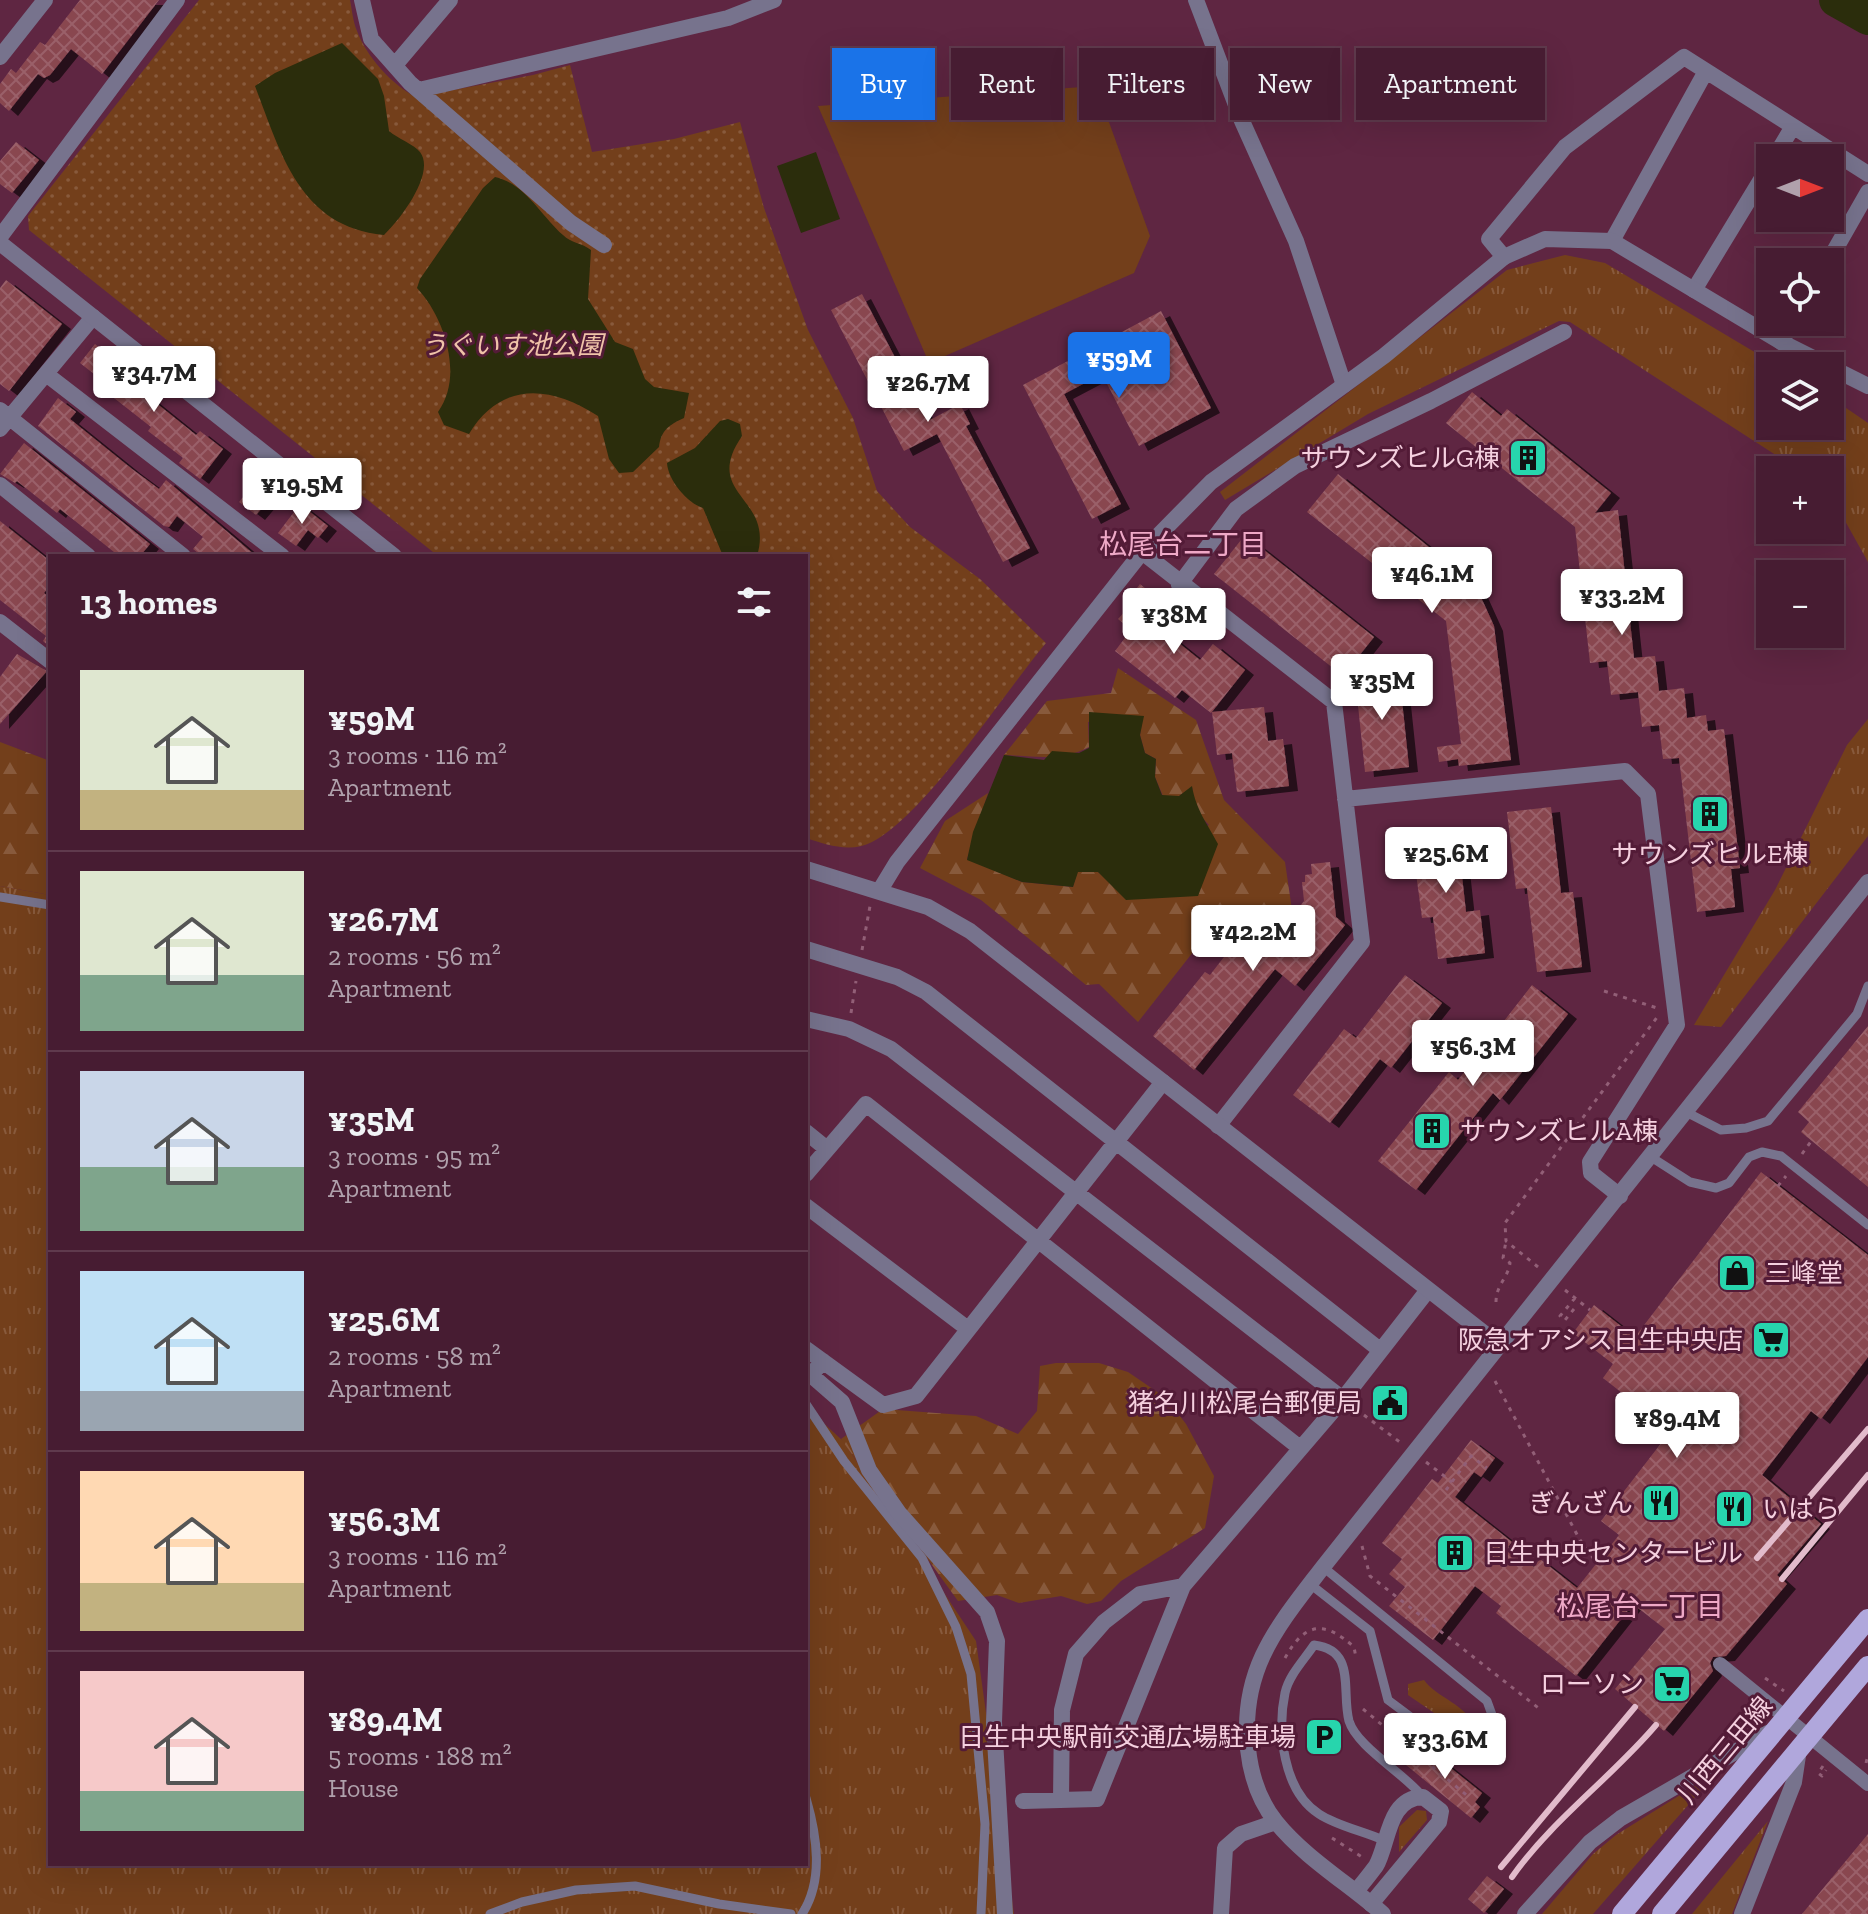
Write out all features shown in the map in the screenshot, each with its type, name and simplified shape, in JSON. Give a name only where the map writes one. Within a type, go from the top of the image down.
[{"type":"main road","name":"川西三田線","points":[[1622,1914],[1868,1619]]},
{"type":"main road","points":[[1662,1914],[1868,1666]]},
{"type":"street","points":[[0,57],[45,0]]},
{"type":"street","points":[[0,237],[177,0]]},
{"type":"street","points":[[362,0],[371,39],[419,90],[571,223],[604,245]]},
{"type":"street","points":[[395,65],[450,0]]},
{"type":"street","points":[[419,90],[728,18],[774,0]]},
{"type":"street","points":[[1196,0],[1242,121],[1296,241],[1344,385]]},
{"type":"street","points":[[1504,257],[1489,239],[1565,147],[1684,57],[1868,174]]},
{"type":"street","points":[[1612,241],[1706,71]]},
{"type":"street","points":[[1782,144],[1792,128]]},
{"type":"street","points":[[1694,290],[1756,188]]},
{"type":"street","points":[[1836,248],[1868,192]]},
{"type":"street","points":[[880,890],[897,862],[1142,552],[1211,482],[1344,385],[1504,257],[1545,239],[1612,241],[1801,352]]},
{"type":"street","points":[[0,243],[391,554]]},
{"type":"street","points":[[93,317],[46,374],[3,419],[180,554]]},
{"type":"street","points":[[1179,585],[1236,509],[1295,466],[1431,401],[1564,332]]},
{"type":"street","points":[[1781,342],[1785,336]]},
{"type":"street","points":[[46,374],[279,554]]},
{"type":"street","points":[[1844,374],[1868,386]]},
{"type":"street","points":[[0,485],[86,554]]},
{"type":"street","points":[[1142,552],[1179,585],[1334,702],[1362,942],[1218,1126]]},
{"type":"street","points":[[0,622],[48,659]]},
{"type":"street","points":[[1345,799],[1625,771],[1648,794],[1677,1025],[1590,1162],[1591,1173],[1620,1196]]},
{"type":"street","points":[[808,870],[839,882],[880,890],[928,907],[970,931],[1498,1344]]},
{"type":"street","points":[[1356,1891],[1377,1863],[1390,1821],[1408,1801],[1423,1797],[1441,1811],[1439,1822],[1377,1909],[1306,1852],[1276,1822],[1264,1804],[1252,1774],[1247,1700],[1258,1661],[1323,1567],[1868,882]]},
{"type":"street","points":[[808,950],[897,977],[926,992],[1114,1144],[1380,1350]]},
{"type":"street","points":[[808,1019],[849,1029],[891,1049],[1346,1402]]},
{"type":"street","points":[[808,1350],[883,1405],[916,1396],[1163,1082]]},
{"type":"street","points":[[808,1172],[866,1104],[1300,1448]]},
{"type":"street","points":[[808,1134],[827,1149]]},
{"type":"street","points":[[808,1208],[968,1329]]},
{"type":"street","points":[[1023,1801],[1097,1799],[1183,1586],[1300,1448],[1346,1402],[1380,1350],[1428,1290]]},
{"type":"street","points":[[823,1361],[811,1375],[842,1402],[869,1470],[899,1513],[987,1612],[997,1641],[994,1722],[1005,1914]]},
{"type":"street","points":[[1061,1800],[1062,1710],[1076,1654],[1104,1622],[1140,1594],[1183,1586]]},
{"type":"street","points":[[1720,1664],[1868,1784]]},
{"type":"street","points":[[1525,1914],[1566,1866],[1621,1818],[1775,1729]]},
{"type":"street","points":[[1742,1914],[1794,1782],[1799,1749]]},
{"type":"street","points":[[1221,1914],[1225,1848],[1241,1834],[1276,1822]]},
{"type":"lane","points":[[0,897],[16,903],[48,905]]},
{"type":"lane","points":[[1686,1112],[1721,1130],[1746,1128],[1768,1121],[1857,1014],[1868,986]]},
{"type":"lane","points":[[1857,1014],[1868,1008]]},
{"type":"lane","points":[[1651,1157],[1690,1182],[1716,1188],[1729,1183],[1749,1157],[1762,1152],[1781,1156],[1868,1225]]},
{"type":"lane","points":[[808,1407],[844,1461],[922,1558],[956,1627],[971,1674],[985,1824],[981,1914]]},
{"type":"lane","points":[[1310,1584],[1370,1631],[1388,1700],[1455,1750],[1464,1753],[1481,1747],[1495,1723],[1487,1701],[1323,1567]]},
{"type":"lane","points":[[1383,1840],[1320,1815],[1305,1801],[1292,1780],[1282,1727],[1285,1692],[1314,1645],[1335,1651],[1344,1664],[1349,1721],[1359,1738],[1398,1770],[1423,1797]]},
{"type":"lane","points":[[802,1914],[813,1897],[817,1870],[808,1811]]},
{"type":"lane","points":[[490,1914],[522,1902],[576,1890],[635,1886],[719,1904],[791,1914]]},
{"type":"path","points":[[1604,991],[1640,1000],[1660,1010]]},
{"type":"path","points":[[1496,1302],[1496,1289],[1510,1263],[1503,1258],[1505,1223],[1660,1010],[1659,995]]},
{"type":"path","points":[[1506,1241],[1522,1254]]},
{"type":"path","points":[[1574,1309],[1565,1320],[1560,1316],[1575,1298]]},
{"type":"path","points":[[1495,1380],[1580,1540],[1596,1562]]},
{"type":"path","points":[[1346,1402],[1408,1449]]},
{"type":"path","points":[[1446,1490],[1471,1456],[1487,1468]]},
{"type":"path","points":[[1420,1458],[1452,1482]]},
{"type":"path","points":[[1362,1545],[1370,1576],[1541,1710]]},
{"type":"path","points":[[1281,1669],[1295,1641],[1318,1628],[1330,1629],[1341,1636],[1354,1647],[1356,1660]]},
{"type":"path","points":[[1361,1698],[1363,1711],[1470,1798]]},
{"type":"path","points":[[1327,1835],[1364,1858]]},
{"type":"green space","name":"うぐいす池公園","points":[[199,0],[350,0],[356,27],[367,50],[390,78],[416,97],[570,65],[592,152],[674,139],[740,122],[764,208],[808,330],[853,418],[877,491],[910,527],[980,579],[1046,643],[940,780],[893,827],[872,842],[856,847],[808,839],[808,554],[435,554],[29,230],[28,216]]},
{"type":"green space","points":[[1079,87],[1079,120],[1108,120],[1150,236],[1134,273],[929,363],[818,106],[832,105],[832,120],[935,120],[935,98],[951,96],[951,120],[1063,120],[1063,88]]},
{"type":"green space","points":[[1565,255],[1605,263],[1756,353],[1756,440],[1844,440],[1844,407],[1868,423],[1868,562],[1844,519],[1844,456],[1777,456],[1570,322],[1559,321],[1368,414],[1225,500],[1220,492],[1507,270]]},
{"type":"green space","points":[[1118,668],[1196,720],[1224,800],[1285,862],[1292,910],[1271,919],[1228,923],[1208,933],[1138,1022],[1099,984],[1086,985],[981,900],[920,868],[945,821],[988,793],[967,859],[1022,882],[1073,887],[1077,872],[1098,872],[1113,884],[1209,825],[1196,811],[1192,787],[1179,796],[1163,796],[1155,777],[1156,759],[1145,753],[1140,735],[1143,716],[1088,722],[1089,747],[1068,755],[1004,755],[1047,701],[1111,693]]},
{"type":"green space","points":[[1868,719],[1868,836],[1721,1027],[1694,1025],[1775,890],[1847,745]]},
{"type":"green space","points":[[0,742],[48,760],[48,895],[0,886]]},
{"type":"green space","points":[[0,886],[48,895],[48,1866],[808,1866],[808,1409],[843,1441],[976,1641],[1014,1914],[0,1914]]},
{"type":"green space","points":[[1099,1363],[1128,1372],[1166,1398],[1186,1424],[1214,1476],[1205,1528],[1121,1581],[1101,1601],[1087,1604],[1061,1596],[1019,1603],[997,1595],[958,1601],[841,1439],[883,1409],[976,1416],[1018,1434],[1037,1411],[1040,1366]]},
{"type":"green space","points":[[1424,1680],[1465,1713],[1472,1726],[1469,1732],[1459,1730],[1408,1695],[1408,1684]]},
{"type":"green space","points":[[1717,1772],[1593,1914],[1542,1914],[1593,1854],[1616,1835]]},
{"type":"green space","points":[[1417,1810],[1426,1811],[1427,1820],[1399,1852],[1399,1827]]},
{"type":"green space","points":[[1768,1821],[1732,1914],[1692,1914]]},
{"type":"shaded area","points":[[342,43],[378,79],[389,131],[418,149],[424,161],[420,184],[414,196],[384,235],[355,229],[332,218],[313,202],[285,161],[255,86],[275,73]]},
{"type":"shaded area","points":[[816,152],[840,219],[801,233],[777,166]]},
{"type":"shaded area","points":[[495,177],[516,186],[566,238],[591,250],[588,299],[615,342],[633,349],[645,379],[654,387],[689,393],[684,418],[667,429],[659,447],[633,472],[619,473],[609,459],[598,416],[562,398],[545,394],[511,397],[496,404],[469,434],[444,425],[438,412],[450,382],[448,348],[436,315],[417,288],[420,279],[483,188]]},
{"type":"shaded area","points":[[728,419],[740,424],[742,436],[732,456],[730,472],[733,485],[756,520],[760,536],[757,554],[722,554],[703,508],[685,496],[668,470],[667,463],[695,448],[720,421]]},
{"type":"shaded area","points":[[1089,712],[1144,716],[1140,735],[1145,753],[1156,759],[1155,777],[1162,795],[1179,796],[1192,786],[1199,809],[1218,844],[1198,896],[1126,900],[1098,872],[1078,872],[1073,887],[1022,882],[967,860],[973,832],[1004,755],[1044,760],[1052,751],[1079,753],[1089,748]]},
{"type":"building","points":[[80,0],[159,0],[102,74],[71,49],[50,75],[44,78],[38,74],[9,111],[0,103],[0,84],[11,69],[16,73],[40,42],[45,45]]},
{"type":"building","points":[[16,142],[39,160],[12,193],[0,184],[0,161]]},
{"type":"building","points":[[6,280],[62,324],[9,391],[0,384],[0,288]]},
{"type":"building","points":[[862,294],[928,421],[960,404],[970,424],[966,426],[1030,548],[1003,562],[937,434],[904,451],[831,310]]},
{"type":"building","points":[[1161,311],[1211,408],[1139,446],[1102,374],[1064,394],[1121,504],[1092,519],[1023,385]]},
{"type":"building","points":[[95,344],[154,393],[150,398],[196,435],[200,431],[223,449],[200,479],[179,463],[183,458],[148,431],[151,427],[114,398],[118,393],[80,363]]},
{"type":"building","points":[[1472,392],[1501,416],[1507,409],[1611,493],[1595,513],[1618,510],[1634,658],[1655,656],[1659,691],[1684,688],[1687,718],[1706,715],[1708,731],[1724,729],[1740,868],[1731,869],[1735,907],[1697,912],[1679,758],[1663,759],[1659,725],[1642,727],[1638,692],[1611,695],[1607,661],[1590,663],[1575,527],[1446,423]]},
{"type":"building","points":[[58,398],[76,412],[70,419],[132,469],[159,489],[166,480],[254,554],[199,554],[193,549],[203,537],[177,516],[169,527],[164,526],[38,426]]},
{"type":"building","points":[[24,443],[150,544],[142,554],[116,554],[60,509],[57,513],[17,481],[15,483],[0,474]]},
{"type":"building","points":[[1338,474],[1475,584],[1494,626],[1511,760],[1459,766],[1458,759],[1439,762],[1437,747],[1461,744],[1446,621],[1307,512]]},
{"type":"building","points":[[257,480],[274,494],[256,515],[239,502]]},
{"type":"building","points":[[300,504],[328,526],[318,538],[308,530],[296,546],[278,533]]},
{"type":"building","points":[[0,521],[48,559],[48,588],[44,593],[48,596],[48,645],[43,641],[46,636],[0,600]]},
{"type":"building","points":[[1245,535],[1374,637],[1343,676],[1214,574]]},
{"type":"building","points":[[1140,584],[1162,602],[1149,619],[1200,660],[1213,644],[1245,670],[1211,713],[1182,690],[1175,698],[1115,651],[1131,630],[1118,619],[1128,608],[1124,605]]},
{"type":"building","points":[[17,654],[47,671],[0,724],[0,677]]},
{"type":"building","points":[[1399,672],[1409,767],[1365,772],[1355,677]]},
{"type":"building","points":[[1264,707],[1268,741],[1283,739],[1289,786],[1237,792],[1232,753],[1217,755],[1212,712]]},
{"type":"building","points":[[1551,807],[1561,893],[1573,892],[1582,967],[1537,972],[1527,888],[1516,889],[1507,812]]},
{"type":"building","points":[[1457,831],[1466,912],[1480,910],[1485,953],[1438,959],[1433,917],[1422,918],[1411,836]]},
{"type":"building","points":[[1330,862],[1336,917],[1345,925],[1295,986],[1275,969],[1194,1070],[1153,1036],[1205,972],[1210,975],[1234,944],[1254,961],[1304,901],[1302,882],[1305,882],[1305,875],[1312,874],[1311,864]]},
{"type":"building","points":[[1405,975],[1442,1003],[1391,1068],[1380,1059],[1330,1123],[1293,1095],[1344,1029],[1356,1038]]},
{"type":"building","points":[[1532,985],[1568,1014],[1500,1100],[1493,1093],[1416,1190],[1378,1161],[1449,1072],[1458,1080]]},
{"type":"building","points":[[1868,1026],[1868,1187],[1801,1132],[1809,1122],[1798,1112]]},
{"type":"building","points":[[1761,1172],[1868,1255],[1868,1357],[1821,1419],[1811,1411],[1762,1475],[1821,1524],[1777,1575],[1787,1584],[1726,1656],[1713,1657],[1710,1663],[1713,1671],[1664,1731],[1615,1689],[1665,1629],[1633,1604],[1576,1676],[1496,1613],[1501,1606],[1475,1586],[1433,1640],[1389,1606],[1405,1587],[1389,1574],[1402,1559],[1382,1543],[1432,1479],[1438,1483],[1471,1440],[1495,1458],[1481,1477],[1474,1472],[1455,1497],[1512,1542],[1508,1547],[1534,1567],[1540,1559],[1577,1588],[1619,1535],[1601,1521],[1662,1442],[1621,1412],[1631,1400],[1603,1378],[1613,1364],[1573,1333],[1594,1305],[1635,1337]]},
{"type":"building","points":[[1422,1745],[1482,1793],[1475,1802],[1480,1807],[1471,1818],[1406,1765]]},
{"type":"building","points":[[1868,1834],[1868,1914],[1802,1914]]},
{"type":"building","points":[[1487,1876],[1504,1889],[1484,1913],[1468,1899]]},
{"type":"waterway","points":[[1836,0],[1868,18]]},
{"type":"railway","points":[[1757,1558],[1868,1429]]},
{"type":"railway","points":[[1782,1579],[1868,1475]]},
{"type":"railway","points":[[1501,1867],[1635,1707]]},
{"type":"railway","points":[[1512,1877],[1545,1837],[1656,1725]]},
{"type":"place","name":"サウンズヒルG棟","points":[[1528,458]]},
{"type":"place","name":"サウンズヒルE棟","points":[[1710,814]]},
{"type":"place","name":"サウンズヒルA棟","points":[[1432,1131]]},
{"type":"place","name":"三峰堂","points":[[1737,1273]]},
{"type":"place","name":"阪急オアシス日生中央店","points":[[1771,1340]]},
{"type":"place","name":"猪名川松尾台郵便局","points":[[1390,1403]]},
{"type":"place","name":"ぎんざん","points":[[1661,1503]]},
{"type":"place","name":"いはら","points":[[1734,1509]]},
{"type":"place","name":"日生中央センタービル","points":[[1455,1553]]},
{"type":"place","name":"ローソン","points":[[1672,1684]]},
{"type":"place","name":"日生中央駅前交通広場駐車場","points":[[1324,1737]]},
{"type":"district","name":"松尾台二丁目","points":[[1183,544]]},
{"type":"district","name":"松尾台一丁目","points":[[1640,1606]]}]
